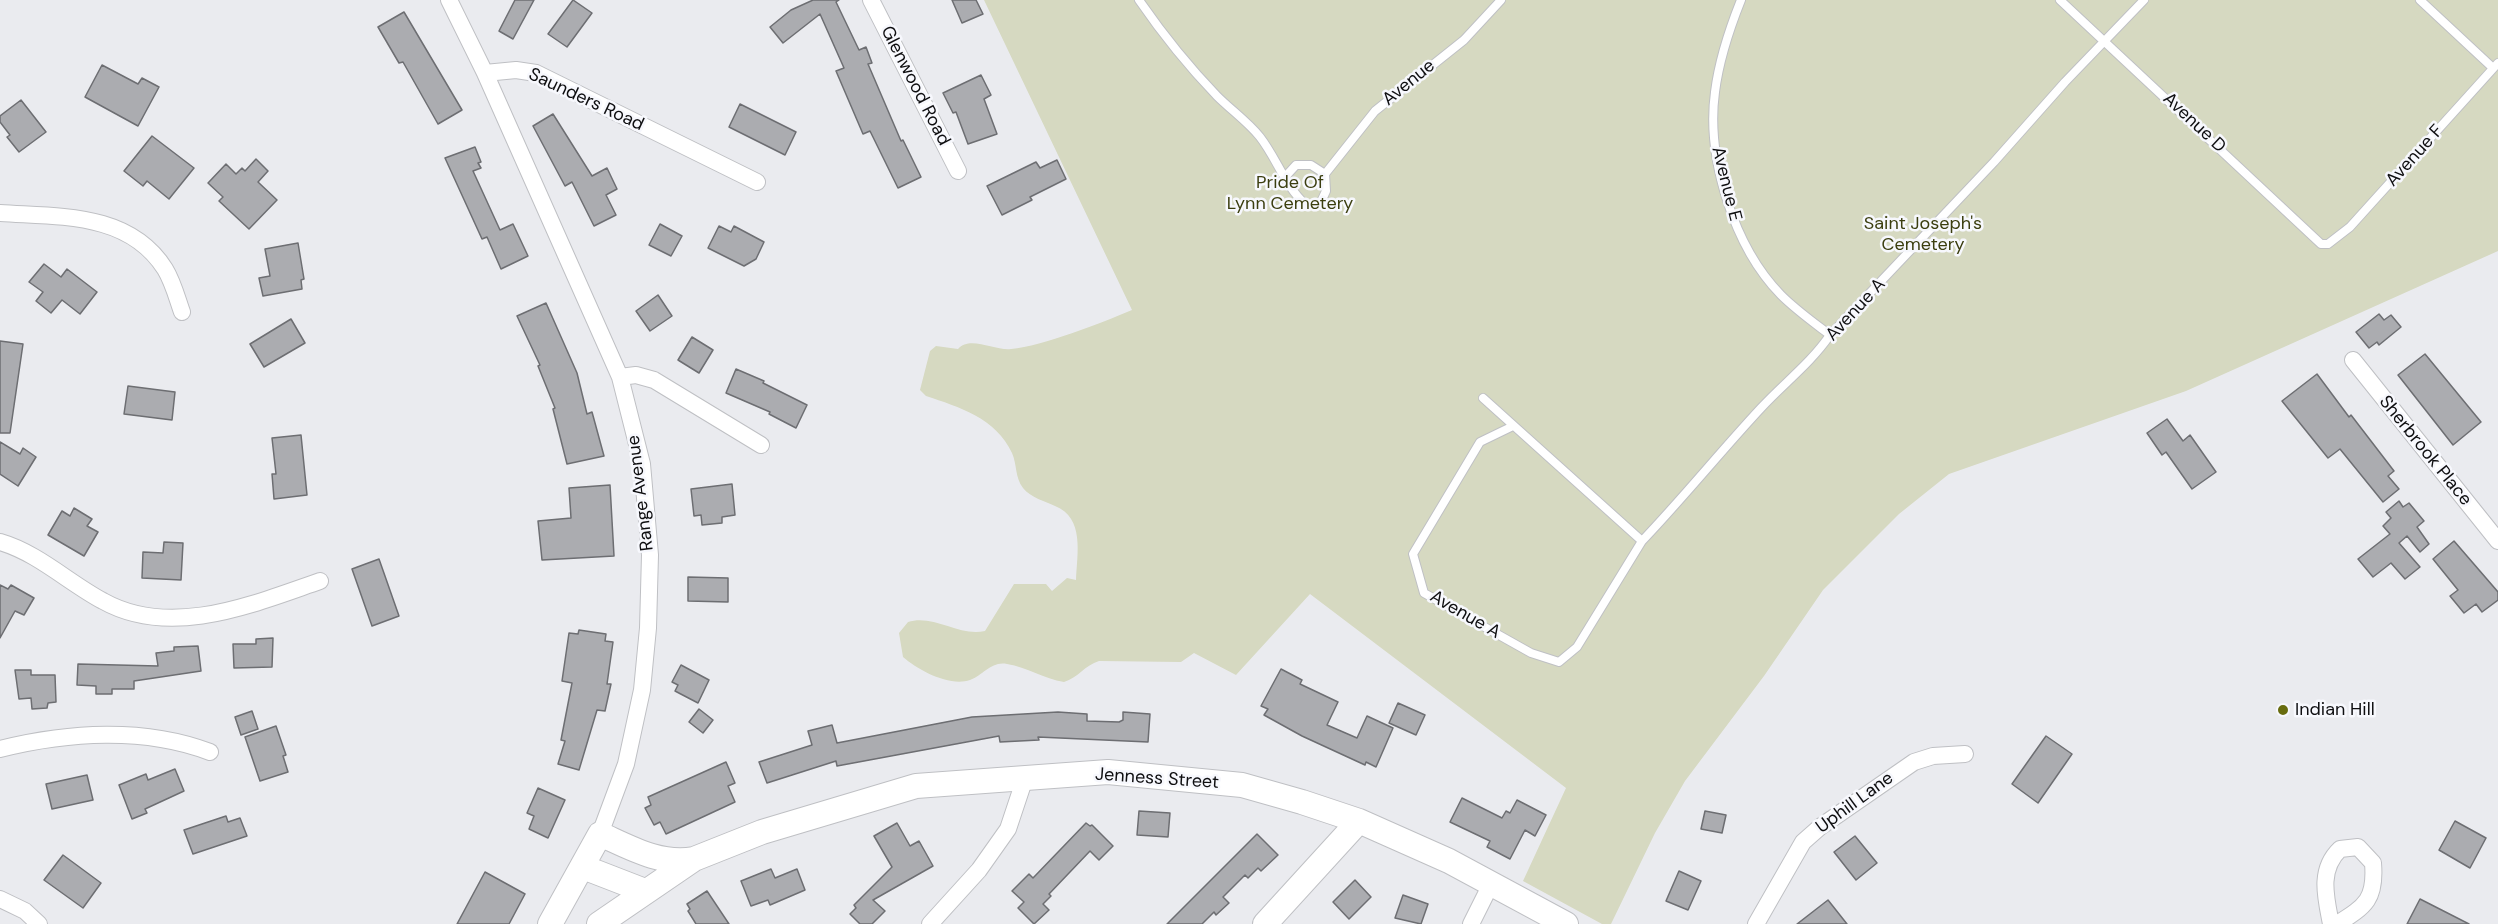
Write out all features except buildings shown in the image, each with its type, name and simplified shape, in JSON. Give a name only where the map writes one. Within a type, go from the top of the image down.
[{"type":"street","points":[[448,0],[485,73]]},
{"type":"street","name":"Glenwood Road","points":[[871,0],[958,171]]},
{"type":"street","name":"Saunders Road","points":[[485,73],[516,70],[536,73],[757,182]]},
{"type":"street","name":"Range Avenue","points":[[485,73],[620,377],[642,464],[650,555],[649,604],[642,690],[626,764],[600,834],[550,924]]},
{"type":"street","points":[[0,213],[87,220],[120,229],[148,249],[159,261],[166,271],[182,312]]},
{"type":"street","name":"Sherbrook Place","points":[[2353,360],[2498,541]]},
{"type":"street","points":[[620,377],[636,375],[654,380],[761,446]]},
{"type":"street","points":[[0,542],[32,557],[114,607],[154,616],[179,617],[222,612],[320,581]]},
{"type":"street","points":[[0,749],[85,735],[147,736],[186,743],[210,752]]},
{"type":"street","name":"Uphill Lane","points":[[1756,924],[1803,842],[1820,827],[1914,762],[1933,756],[1965,753]]},
{"type":"street","name":"Jenness Street","points":[[599,924],[694,859],[762,832],[916,786],[1108,772],[1242,785],[1359,821],[1449,861],[1566,924]]},
{"type":"street","points":[[930,924],[979,870],[1008,829],[1025,778]]},
{"type":"street","points":[[1265,924],[1359,821]]},
{"type":"street","name":"Jenness Street","points":[[600,834],[655,858],[681,861],[694,859]]},
{"type":"street","points":[[2331,924],[2325,888],[2327,865],[2340,849],[2358,847],[2373,862],[2375,879],[2372,894],[2362,909],[2337,924]]},
{"type":"street","points":[[583,867],[645,891]]},
{"type":"street","points":[[1471,924],[1491,884]]},
{"type":"street","points":[[0,899],[25,911],[39,924]]},
{"type":"lane","name":"Avenue","points":[[1139,0],[1156,25],[1216,94],[1259,135],[1291,191],[1306,205],[1320,204],[1326,190],[1326,174],[1375,111],[1464,40],[1501,0]]},
{"type":"lane","name":"Avenue E","points":[[1741,0],[1721,57],[1714,93],[1713,122],[1725,192],[1747,249],[1765,276],[1803,315],[1830,335]]},
{"type":"lane","name":"Avenue D","points":[[2060,0],[2321,244],[2328,244]]},
{"type":"lane","name":"Avenue A","points":[[1513,426],[1480,442],[1413,554],[1424,593],[1531,653],[1558,662],[1577,647],[1642,541],[1685,496],[1760,409],[1816,355],[1830,335],[2144,0]]},
{"type":"lane","points":[[2420,0],[2495,65]]},
{"type":"lane","name":"Avenue F","points":[[2328,244],[2350,227],[2495,65]]},
{"type":"lane","points":[[1285,177],[1296,165],[1311,165],[1326,174]]},
{"type":"lane","points":[[1483,398],[1642,541]]},
{"type":"green space","name":"Saint Joseph's Cemetery","points":[[984,0],[2498,0],[2498,251],[2186,391],[1949,474],[1899,514],[1823,590],[1764,676],[1685,781],[1655,833],[1611,924],[1602,924],[1523,881],[1566,788],[1310,594],[1236,675],[1194,653],[1181,662],[1099,661],[1064,682],[1001,664],[992,666],[975,678],[962,682],[934,676],[903,657],[899,633],[908,622],[927,621],[966,631],[985,631],[1014,584],[1046,584],[1052,591],[1067,578],[1076,580],[1078,548],[1071,519],[1065,512],[1034,497],[1023,488],[1012,453],[1005,441],[986,422],[963,410],[926,396],[920,390],[930,351],[936,346],[958,349],[969,343],[1005,349],[1024,347],[1072,333],[1132,310]]},
{"type":"place","name":"Indian Hill","points":[[2283,710]]},
{"type":"park label","name":"Pride Of Lynn Cemetery","points":[[1290,193]]}]
